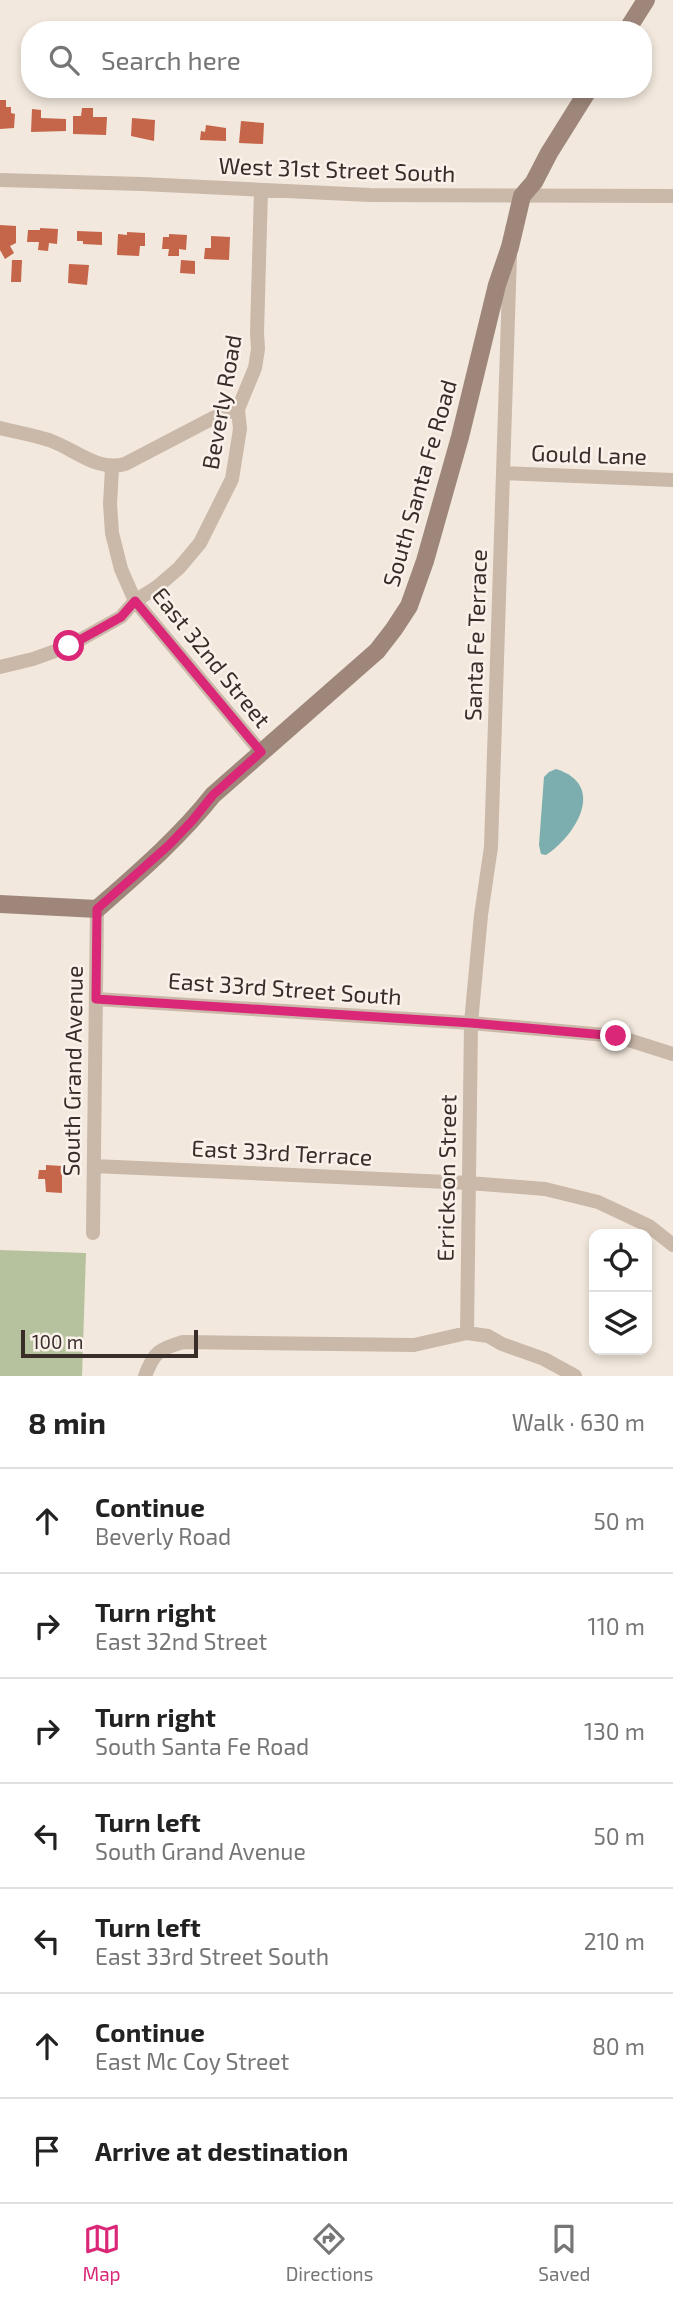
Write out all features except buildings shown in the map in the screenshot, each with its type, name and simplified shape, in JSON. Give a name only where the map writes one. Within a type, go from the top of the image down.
[{"type":"street","points":[[633,21],[646,0]]},
{"type":"street","name":"South Santa Fe Road","points":[[97,909],[169,845],[213,795],[377,651],[408,606],[429,548],[522,196],[534,182],[583,98]]},
{"type":"street","name":"West 31st Street South","points":[[0,180],[370,195],[673,196]]},
{"type":"street","name":"Beverly Road","points":[[0,667],[69,646],[121,617],[135,601],[157,587],[178,568],[200,543],[232,479],[240,429],[239,409],[255,368],[258,349],[261,190]]},
{"type":"street","name":"Santa Fe Terrace","points":[[471,1023],[481,915],[491,847],[510,247]]},
{"type":"street","points":[[0,428],[48,440],[79,453],[100,466],[112,468],[125,464],[215,417],[239,409]]},
{"type":"street","name":"East 32nd Street","points":[[112,468],[112,533],[121,569],[135,601],[261,752]]},
{"type":"street","name":"Gould Lane","points":[[503,474],[673,480]]},
{"type":"street","points":[[0,904],[97,909]]},
{"type":"street","name":"South Grand Avenue","points":[[93,1233],[97,909]]},
{"type":"street","name":"East 33rd Street South","points":[[96,999],[471,1023],[616,1036],[673,1054]]},
{"type":"street","name":"Errickson Street","points":[[467,1333],[471,1023]]},
{"type":"street","name":"East 33rd Terrace","points":[[94,1166],[469,1183],[544,1189],[598,1202],[649,1226],[673,1245]]},
{"type":"street","points":[[145,1376],[155,1355],[163,1348],[183,1342],[414,1345],[467,1333],[488,1336],[544,1359],[575,1376]]},
{"type":"green space","points":[[0,1250],[86,1253],[82,1376],[0,1376]]},
{"type":"water","points":[[556,769],[571,776],[580,786],[583,798],[576,823],[546,855],[541,854],[539,845],[544,777]]},
{"type":"route","points":[[69,646],[121,617],[135,601],[261,752],[213,795],[169,845],[97,909],[96,999],[471,1023],[616,1036]]}]
